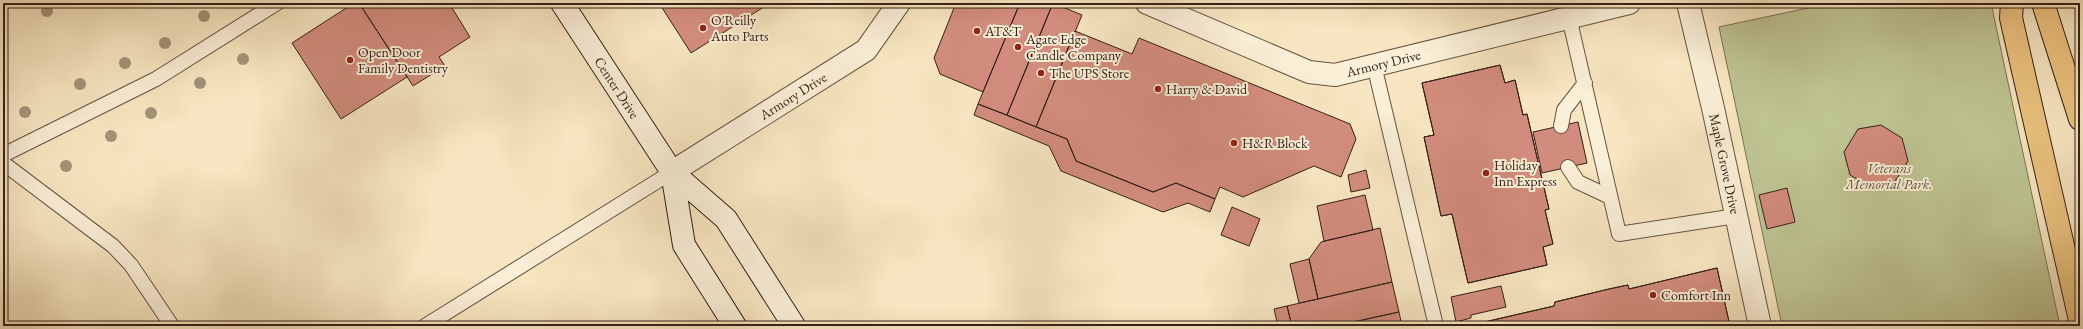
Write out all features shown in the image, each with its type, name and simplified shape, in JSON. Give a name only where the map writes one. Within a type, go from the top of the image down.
[{"type":"main road","points":[[2012,3],[2011,18],[2080,320]]},
{"type":"main road","points":[[2043,3],[2080,119]]},
{"type":"street","name":"Center Drive","points":[[562,3],[672,172],[726,219],[794,326]]},
{"type":"street","name":"Armory Drive","points":[[672,172],[866,50],[899,3]]},
{"type":"street","name":"Armory Drive","points":[[1147,3],[1309,72],[1335,75],[1629,3]]},
{"type":"street","name":"Maple Grove Drive","points":[[1688,3],[1760,326]]},
{"type":"street","name":"Center Drive","points":[[672,172],[684,245],[734,326]]},
{"type":"lane","points":[[3,155],[156,79],[277,3]]},
{"type":"lane","points":[[1569,18],[1619,234],[1736,216]]},
{"type":"lane","points":[[1374,65],[1436,326]]},
{"type":"lane","points":[[1561,126],[1564,110],[1585,83]]},
{"type":"lane","points":[[3,163],[113,246],[131,266],[172,326]]},
{"type":"lane","points":[[1568,167],[1578,182],[1610,197]]},
{"type":"lane","points":[[425,326],[672,172]]},
{"type":"green space","name":"Veterans Memorial Park.","points":[[1831,3],[1991,3],[2060,326],[1782,326],[1719,27]]},
{"type":"building","name":"Open Door Family Dentistry","points":[[354,3],[359,3],[407,77],[341,119],[292,43]]},
{"type":"building","points":[[359,3],[449,3],[470,37],[439,57],[445,66],[413,86]]},
{"type":"building","name":"O'Reilly Auto Parts","points":[[659,3],[770,3],[691,53]]},
{"type":"building","name":"AT&T","points":[[956,3],[1020,3],[983,92],[940,74],[934,58]]},
{"type":"building","name":"Agate Edge Candle Company","points":[[1020,3],[1053,3],[1007,115],[978,104]]},
{"type":"building","name":"The UPS Store","points":[[1053,3],[1082,15],[1036,127],[1007,115]]},
{"type":"building","name":"Harry & David","points":[[1075,31],[1132,54],[1139,38],[1350,124],[1356,139],[1341,177],[1314,166],[1243,197],[1220,187],[1215,199],[1176,183],[1153,192],[1076,161],[1067,139],[1036,127]]},
{"type":"building","name":"Holiday Inn Express","points":[[1500,65],[1505,83],[1515,80],[1523,115],[1527,114],[1549,209],[1545,210],[1553,244],[1543,247],[1547,265],[1468,283],[1452,214],[1441,216],[1424,137],[1434,135],[1422,83]]},
{"type":"building","name":"Holiday Inn Express","points":[[1500,65],[1505,83],[1515,80],[1523,115],[1527,114],[1549,209],[1545,210],[1553,244],[1543,247],[1547,265],[1468,283],[1452,214],[1441,216],[1424,137],[1434,135],[1422,83]]},
{"type":"building","points":[[978,104],[1067,139],[1076,161],[1153,192],[1176,183],[1215,199],[1210,212],[1188,203],[1163,212],[1061,171],[1049,146],[974,115]]},
{"type":"building","points":[[1578,122],[1587,163],[1542,173],[1533,132]]},
{"type":"building","points":[[1881,125],[1902,138],[1908,161],[1894,183],[1871,187],[1850,175],[1844,152],[1858,129]]},
{"type":"building","points":[[1366,170],[1370,188],[1351,192],[1348,175]]},
{"type":"building","points":[[1787,188],[1795,222],[1767,229],[1759,195]]},
{"type":"building","points":[[1365,195],[1373,230],[1324,241],[1317,206]]},
{"type":"building","points":[[1232,207],[1260,219],[1249,246],[1221,235]]},
{"type":"building","points":[[1380,228],[1392,282],[1318,299],[1309,259],[1321,242]]},
{"type":"building","points":[[1309,259],[1318,299],[1299,303],[1290,264]]},
{"type":"building","name":"Comfort Inn","points":[[1717,268],[1730,326],[1467,326],[1554,306],[1555,302],[1609,289],[1628,285],[1629,289]]},
{"type":"building","name":"Comfort Inn","points":[[1717,268],[1730,326],[1467,326],[1554,306],[1555,302],[1609,289],[1628,285],[1629,289]]},
{"type":"building","points":[[1392,282],[1399,312],[1335,326],[1292,326],[1287,306]]},
{"type":"building","points":[[1501,286],[1506,307],[1471,315],[1471,318],[1456,322],[1451,297]]},
{"type":"building","points":[[1287,306],[1292,326],[1278,326],[1274,309]]},
{"type":"building","points":[[1399,312],[1402,326],[1335,326]]},
{"type":"place","name":"O'Reilly Auto Parts","points":[[703,28]]},
{"type":"place","name":"AT&T","points":[[977,31]]},
{"type":"place","name":"Agate Edge Candle Company","points":[[1018,47]]},
{"type":"place","name":"Open Door Family Dentistry","points":[[350,60]]},
{"type":"place","name":"The UPS Store","points":[[1041,73]]},
{"type":"place","name":"Harry & David","points":[[1158,89]]},
{"type":"place","name":"H&R Block","points":[[1234,143]]},
{"type":"place","name":"Holiday Inn Express","points":[[1486,173]]},
{"type":"place","name":"Comfort Inn","points":[[1653,295]]}]
